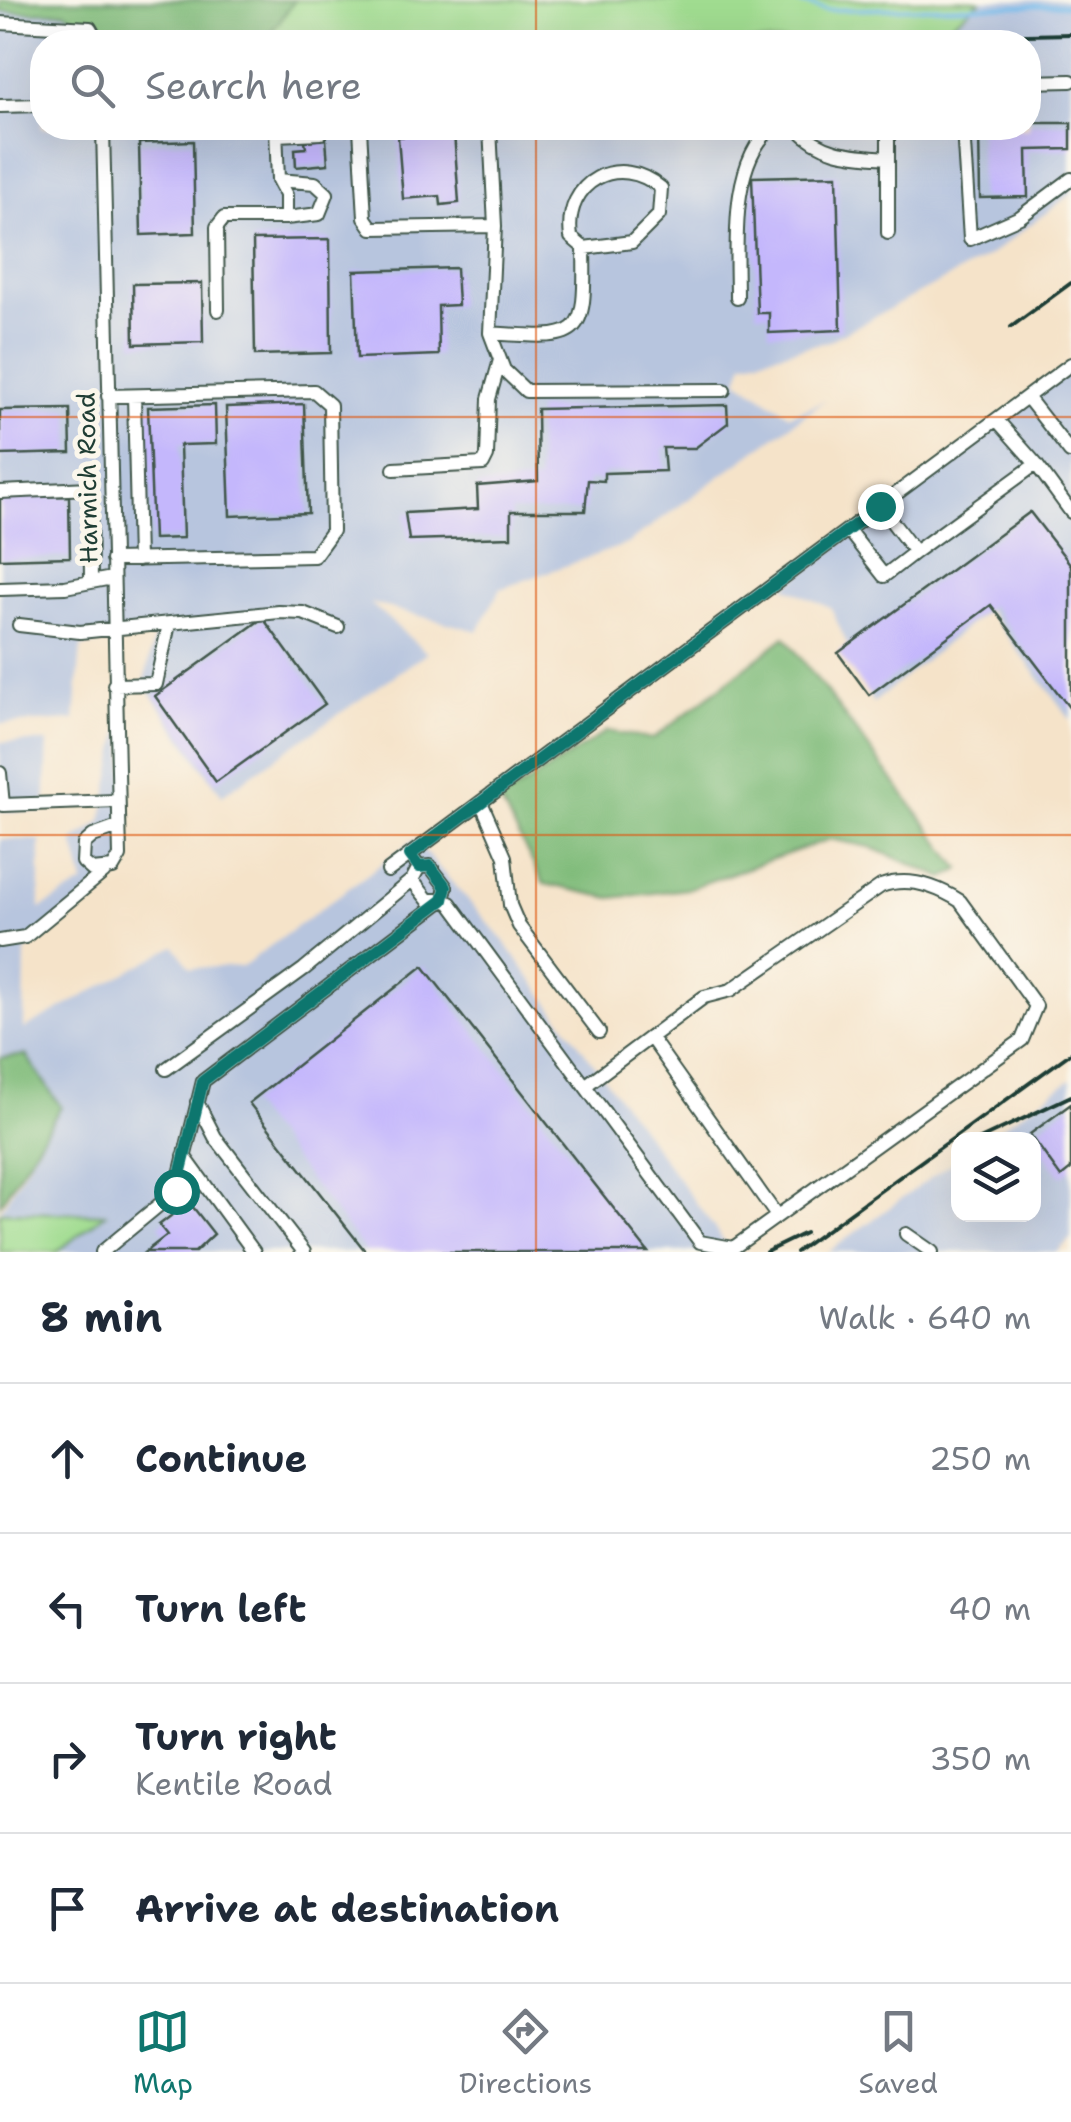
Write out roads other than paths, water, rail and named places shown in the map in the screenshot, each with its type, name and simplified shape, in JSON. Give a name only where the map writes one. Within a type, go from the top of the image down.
[{"type":"street","points":[[0,23],[91,30]]},
{"type":"street","points":[[1041,82],[1071,81]]},
{"type":"street","points":[[0,106],[30,105]]},
{"type":"street","name":"Harmich Road","points":[[103,140],[120,856],[113,868],[104,872]]},
{"type":"street","points":[[276,140],[278,180],[286,195],[286,218]]},
{"type":"street","points":[[361,140],[365,218],[372,228],[494,226]]},
{"type":"street","points":[[490,140],[494,226],[490,333],[516,384],[526,391],[724,390]]},
{"type":"street","points":[[737,298],[736,214],[752,157],[764,140]]},
{"type":"street","points":[[810,140],[840,154],[888,158]]},
{"type":"street","points":[[888,140],[888,234]]},
{"type":"street","points":[[964,140],[970,239],[1020,216],[1071,179]]},
{"type":"street","points":[[490,333],[554,335],[573,328],[586,310],[584,248],[571,237],[568,221],[578,196],[600,176],[621,170],[644,174],[661,188],[659,215],[632,242],[584,248]]},
{"type":"street","points":[[218,310],[218,227],[224,218],[320,214],[327,194],[315,183],[278,180]]},
{"type":"street","points":[[394,469],[482,464],[487,456],[489,399],[500,358]]},
{"type":"street","points":[[388,872],[1027,397],[1069,370]]},
{"type":"street","points":[[108,396],[314,391],[330,405],[332,531],[314,556],[112,560]]},
{"type":"street","points":[[134,396],[138,560]]},
{"type":"street","points":[[1027,397],[1070,452]]},
{"type":"street","points":[[996,420],[1036,464],[1071,512]]},
{"type":"street","points":[[848,530],[884,576],[1036,464]]},
{"type":"street","points":[[90,488],[91,580]]},
{"type":"street","points":[[0,492],[110,488]]},
{"type":"street","points":[[880,506],[915,552]]},
{"type":"street","points":[[0,589],[65,587],[112,578]]},
{"type":"street","points":[[18,625],[80,632],[279,612],[304,614],[338,627]]},
{"type":"street","points":[[114,685],[156,684],[169,624]]},
{"type":"street","points":[[0,773],[2,804],[117,801]]},
{"type":"street","points":[[482,802],[505,858],[510,904],[519,926],[599,1032]]},
{"type":"street","points":[[0,941],[24,937],[104,872],[84,862],[81,852],[93,836],[118,827]]},
{"type":"street","points":[[410,855],[428,900],[443,900]]},
{"type":"street","points":[[102,1252],[176,1191],[203,1081],[443,900],[446,887],[430,866],[416,874],[304,969],[166,1068]]},
{"type":"street","points":[[443,900],[585,1086],[698,1247],[733,1248],[1022,1040],[1036,1006],[960,901],[943,890],[900,879],[882,886],[732,990],[704,998],[585,1086]]},
{"type":"street","points":[[651,1038],[777,1216]]},
{"type":"street","points":[[197,1102],[216,1137],[304,1252]]},
{"type":"street","points":[[184,1156],[254,1252]]},
{"type":"street","points":[[906,1234],[932,1252]]},
{"type":"waterway","points":[[789,0],[827,10],[1071,5]]},
{"type":"railway","points":[[1041,35],[1071,34]]},
{"type":"railway","points":[[1011,327],[1071,283]]},
{"type":"railway","points":[[796,1252],[1071,1053]]},
{"type":"railway","points":[[995,1132],[1071,1096]]},
{"type":"railway","points":[[766,1252],[805,1233]]}]
